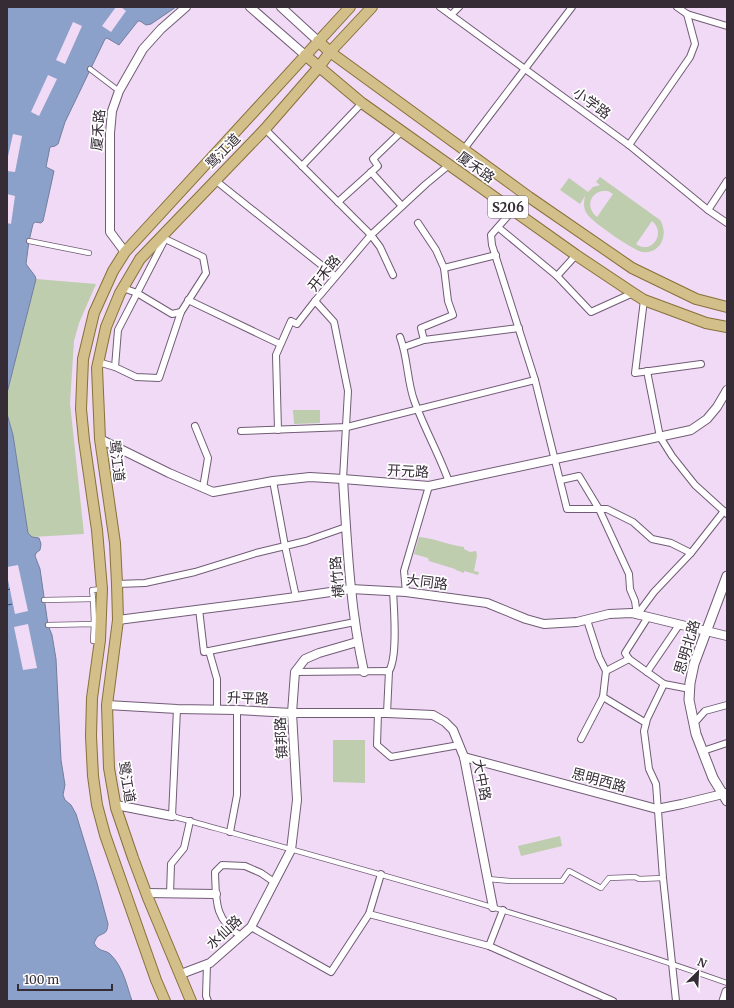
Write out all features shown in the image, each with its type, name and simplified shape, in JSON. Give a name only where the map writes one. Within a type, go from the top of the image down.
[{"type":"main road","name":"鹭江道","points":[[165,1001],[156,980],[108,842],[97,805],[93,776],[91,728],[92,698],[100,640],[102,589],[97,530],[81,409],[83,359],[94,313],[113,271],[125,252],[350,7]]},
{"type":"main road","name":"鹭江道","points":[[191,1001],[133,858],[116,805],[109,768],[107,705],[118,620],[115,543],[100,439],[98,362],[106,327],[122,288],[140,259],[163,238],[215,180],[265,129],[319,67],[330,52],[372,7]]},
{"type":"main road","name":"厦禾路","points":[[318,41],[330,52],[529,197],[632,268],[696,298],[727,307]]},
{"type":"main road","name":"厦禾路","points":[[305,55],[362,102],[576,255],[633,293],[644,300],[706,322],[727,327]]},
{"type":"main road","name":"思明北路","points":[[726,794],[706,750],[694,705],[696,675],[708,630],[727,576]]},
{"type":"main road","name":"思明北路","points":[[726,794],[714,778],[696,734],[689,700],[694,664],[727,588]]},
{"type":"main road","points":[[724,1001],[727,992]]},
{"type":"street","name":"厦禾路","points":[[125,252],[110,232],[110,132],[112,110],[119,91],[143,49],[161,29],[186,7]]},
{"type":"street","name":"厦禾路","points":[[250,7],[305,55]]},
{"type":"street","name":"厦禾路","points":[[281,7],[318,41]]},
{"type":"street","name":"小学路","points":[[440,7],[629,145],[708,210],[727,223]]},
{"type":"street","points":[[452,15],[459,7]]},
{"type":"street","points":[[464,149],[572,7]]},
{"type":"street","points":[[676,7],[687,14],[727,26]]},
{"type":"street","points":[[629,145],[690,57],[695,44],[687,14]]},
{"type":"street","points":[[90,69],[119,91]]},
{"type":"street","points":[[302,166],[362,102]]},
{"type":"street","points":[[265,129],[371,235],[380,247],[393,275]]},
{"type":"street","points":[[338,202],[378,166],[373,159],[402,131]]},
{"type":"street","name":"开禾路","points":[[343,478],[348,391],[334,322],[315,301],[371,235],[449,165]]},
{"type":"street","points":[[371,172],[402,206]]},
{"type":"street","points":[[215,180],[335,276]]},
{"type":"street","points":[[708,210],[727,181]]},
{"type":"street","points":[[513,210],[499,228],[491,235],[492,245],[535,380],[567,509],[607,509],[633,522],[652,539],[671,543],[691,553]]},
{"type":"street","points":[[418,223],[436,250],[444,268],[448,301],[452,315],[421,328],[424,340]]},
{"type":"street","points":[[499,228],[556,276],[591,312],[633,293]]},
{"type":"street","points":[[98,362],[115,367],[136,377],[159,378],[181,312],[206,273],[203,257],[163,238],[118,330],[115,367]]},
{"type":"street","points":[[29,241],[89,253]]},
{"type":"street","points":[[444,268],[496,255]]},
{"type":"street","points":[[556,276],[576,255]]},
{"type":"street","points":[[122,288],[137,293],[172,314],[181,312]]},
{"type":"street","points":[[188,300],[280,344]]},
{"type":"street","points":[[644,300],[635,374],[701,364]]},
{"type":"street","points":[[278,430],[276,355],[291,321],[297,324],[315,301]]},
{"type":"street","points":[[404,347],[424,340],[519,328]]},
{"type":"street","points":[[400,337],[404,347],[413,399],[444,466],[449,482]]},
{"type":"street","points":[[638,615],[654,592],[691,553],[725,512],[695,485],[672,456],[660,437],[647,371]]},
{"type":"street","points":[[240,432],[347,427],[535,380]]},
{"type":"street","name":"开元路","points":[[100,439],[169,474],[213,492],[273,481],[310,477],[343,478],[429,486],[691,430],[707,419],[724,403],[727,390]]},
{"type":"street","points":[[195,426],[208,458],[203,488]]},
{"type":"street","points":[[560,480],[579,476],[599,509],[629,574],[630,589],[635,601],[638,615]]},
{"type":"street","name":"横竹路","points":[[343,478],[351,589],[357,642],[364,672]]},
{"type":"street","points":[[273,481],[296,597]]},
{"type":"street","points":[[406,592],[404,571],[429,486]]},
{"type":"street","points":[[117,584],[145,583],[195,572],[256,553],[306,541],[346,527]]},
{"type":"street","points":[[100,640],[93,641],[94,624],[92,590],[102,589]]},
{"type":"street","name":"大同路","points":[[118,620],[351,589],[406,592],[487,603],[526,619],[544,624],[577,622],[609,614],[632,613],[679,625],[708,630],[727,636]]},
{"type":"street","points":[[387,713],[389,671],[393,665],[395,623],[393,591]]},
{"type":"street","points":[[44,600],[93,599]]},
{"type":"street","points":[[199,610],[204,652],[355,622]]},
{"type":"street","points":[[648,617],[625,653],[629,659],[664,684],[690,690]]},
{"type":"street","points":[[581,739],[603,697],[606,671],[599,658],[587,620]]},
{"type":"street","points":[[48,625],[94,624]]},
{"type":"street","points":[[647,672],[679,625]]},
{"type":"street","points":[[296,672],[305,659],[319,653],[357,642]]},
{"type":"street","points":[[209,651],[217,679],[217,710]]},
{"type":"street","points":[[606,671],[629,659]]},
{"type":"street","points":[[296,672],[389,671]]},
{"type":"street","name":"镇邦路","points":[[291,850],[298,800],[292,713],[296,672]]},
{"type":"street","points":[[664,684],[646,723],[644,731],[649,769],[656,784],[663,878],[676,1001]]},
{"type":"street","points":[[603,697],[646,723]]},
{"type":"street","name":"升平路","points":[[107,705],[292,713],[387,713]]},
{"type":"street","points":[[697,720],[705,711],[727,705]]},
{"type":"street","points":[[172,816],[177,709]]},
{"type":"street","points":[[230,832],[237,795],[237,710]]},
{"type":"street","points":[[378,713],[377,745],[391,757],[459,745]]},
{"type":"street","name":"大中路","points":[[387,713],[433,715],[445,722],[453,730],[464,757],[493,907]]},
{"type":"street","points":[[706,750],[727,743]]},
{"type":"street","name":"思明西路","points":[[464,757],[657,809],[726,794]]},
{"type":"street","points":[[116,805],[172,816],[381,874],[503,910],[727,983]]},
{"type":"street","points":[[170,894],[171,864],[184,848],[190,821]]},
{"type":"street","name":"水仙路","points":[[181,974],[207,964],[251,927],[291,850]]},
{"type":"street","points":[[241,936],[231,931],[220,917],[216,894],[215,872],[222,865],[245,866],[261,873],[274,882]]},
{"type":"street","points":[[488,879],[510,881],[562,881],[569,871],[601,888],[609,878],[635,877],[639,880],[663,878]]},
{"type":"street","points":[[251,927],[331,972],[369,914],[381,874]]},
{"type":"street","points":[[146,893],[216,894]]},
{"type":"street","points":[[489,946],[503,910]]},
{"type":"street","points":[[369,914],[489,946],[613,1001]]},
{"type":"street","points":[[207,964],[206,996],[208,1001]]},
{"type":"green space","points":[[600,177],[660,220],[663,225],[663,237],[662,242],[655,250],[643,252],[631,247],[590,218],[585,210],[585,196],[580,204],[560,190],[569,178],[588,192],[593,187],[600,185],[596,182]],"holes":[[[602,191],[608,191],[613,194],[597,217],[591,210],[590,202],[594,195]],[[652,221],[658,232],[655,242],[647,247],[642,247],[636,244]]]},
{"type":"green space","points":[[36,279],[96,284],[79,323],[74,341],[70,403],[84,534],[32,537],[28,533],[13,435],[7,414],[7,393]]},
{"type":"green space","points":[[293,410],[320,410],[320,423],[294,424]]},
{"type":"green space","points":[[419,537],[464,547],[464,549],[470,552],[476,551],[477,555],[474,571],[479,572],[478,575],[464,571],[464,573],[429,561],[428,558],[414,554]]},
{"type":"green space","points":[[333,740],[365,740],[365,783],[333,782]]},
{"type":"green space","points":[[560,836],[562,846],[521,856],[518,846]]},
{"type":"water","points":[[7,7],[176,7],[151,24],[146,25],[138,21],[119,45],[107,38],[105,39],[65,122],[58,144],[50,147],[46,167],[54,171],[43,221],[41,223],[35,222],[33,224],[26,264],[36,279],[7,393]]},
{"type":"water","points":[[7,414],[13,435],[28,533],[32,537],[39,538],[41,544],[40,550],[35,556],[40,569],[48,625],[52,635],[56,659],[61,760],[65,785],[63,795],[76,814],[108,924],[106,932],[97,937],[94,943],[100,950],[109,953],[119,965],[132,1001],[7,1001]]},
{"type":"pier","points":[[116,7],[121,7],[126,11],[111,32],[102,26]]},
{"type":"pier","points":[[73,22],[82,26],[65,64],[56,60]]},
{"type":"pier","points":[[48,75],[57,79],[39,116],[31,112]]},
{"type":"pier","points":[[13,134],[22,136],[15,172],[7,171],[7,161]]},
{"type":"pier","points":[[7,194],[15,196],[11,224],[7,223]]},
{"type":"pier","points":[[18,565],[28,611],[15,614],[7,575],[7,567]]},
{"type":"pier","points":[[28,624],[37,668],[23,670],[14,627]]},
{"type":"ferry route","points":[[7,605],[13,604]]}]
